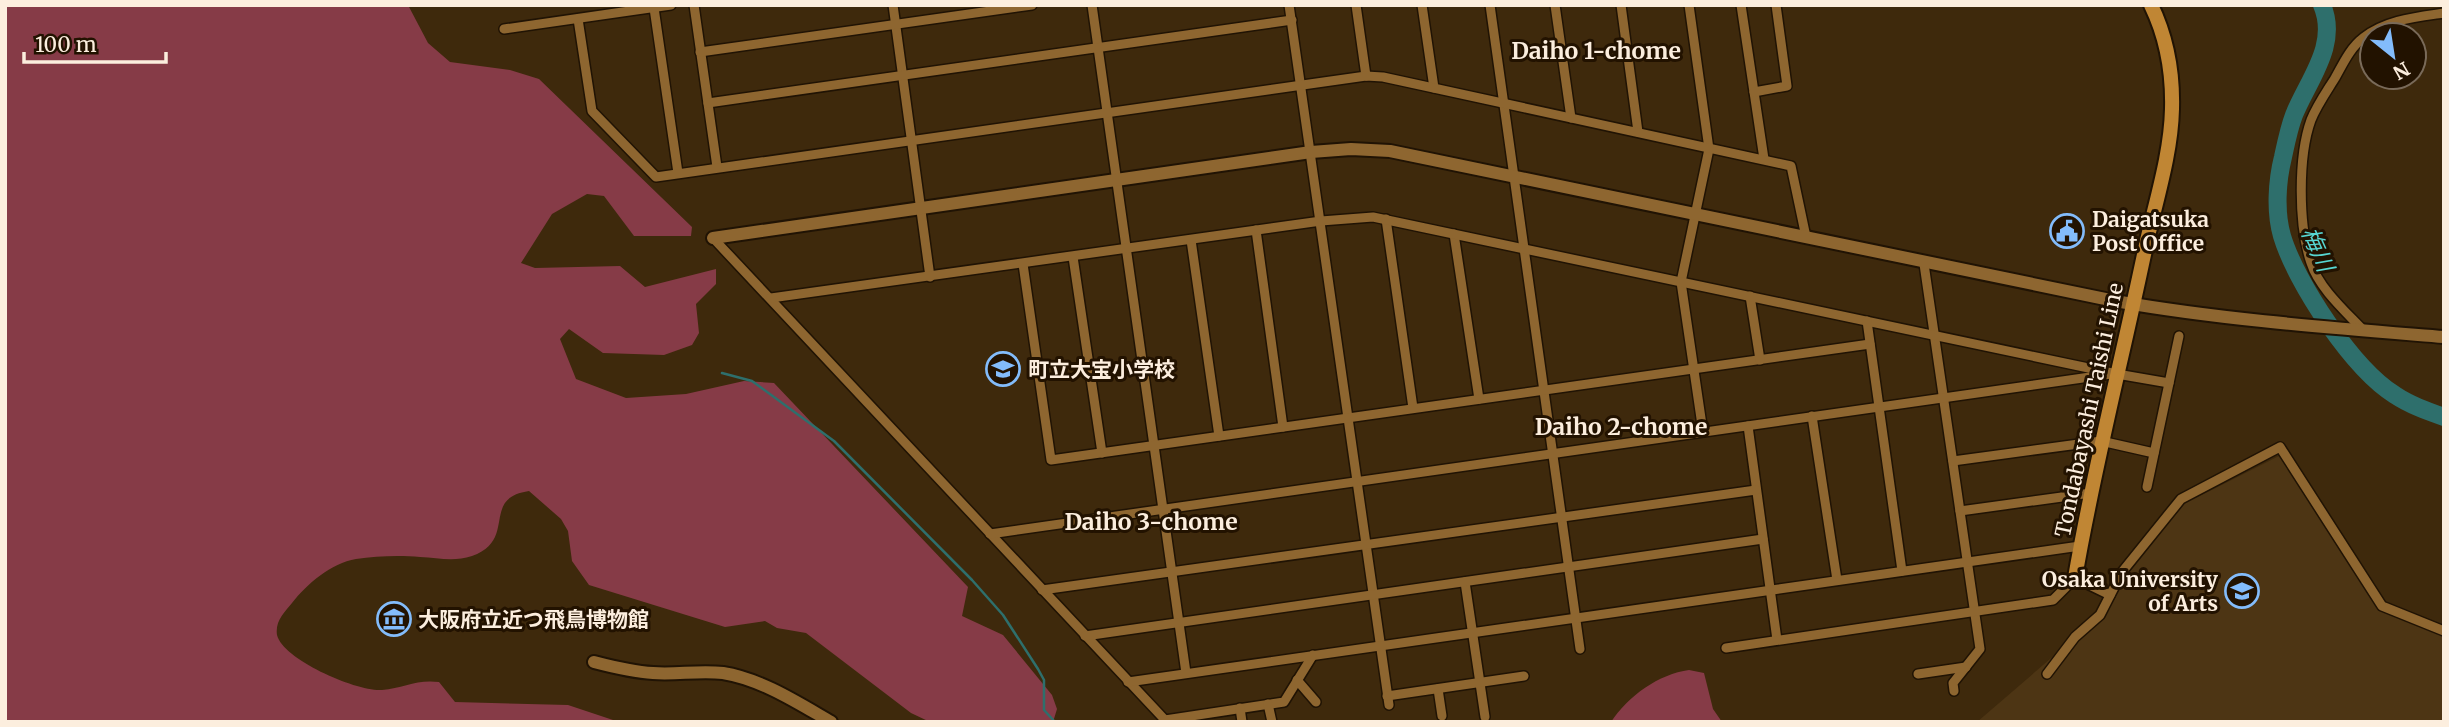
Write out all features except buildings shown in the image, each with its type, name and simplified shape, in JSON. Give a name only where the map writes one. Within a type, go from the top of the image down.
[{"type":"main road","name":"Tondabayashi Taishi Line","points":[[2075,578],[2101,441],[2134,305],[2172,113],[2169,55],[2151,5]]},
{"type":"street","points":[[504,29],[671,5]]},
{"type":"street","points":[[694,5],[717,167]]},
{"type":"street","points":[[893,5],[930,277]]},
{"type":"street","points":[[700,52],[1032,5]]},
{"type":"street","points":[[1092,5],[1186,673]]},
{"type":"street","points":[[1289,5],[1388,700],[1438,689],[1524,677]]},
{"type":"street","points":[[1356,5],[1366,76]]},
{"type":"street","points":[[1422,5],[1434,88]]},
{"type":"street","points":[[1490,5],[1580,649]]},
{"type":"street","points":[[1555,5],[1571,118]]},
{"type":"street","points":[[1621,5],[1638,132]]},
{"type":"street","points":[[1689,5],[1709,149],[1681,282],[1703,432]]},
{"type":"street","points":[[1741,5],[1764,159]]},
{"type":"street","points":[[1754,92],[1787,86],[1776,5]]},
{"type":"street","points":[[654,8],[678,173]]},
{"type":"street","points":[[2357,329],[2311,264],[2302,219],[2306,139],[2312,117],[2343,62],[2362,39],[2381,27],[2444,13]]},
{"type":"street","points":[[578,19],[592,111],[656,177],[1366,76],[1434,88],[1791,166],[1806,237]]},
{"type":"street","points":[[708,103],[1292,20]]},
{"type":"street","points":[[713,238],[1311,152],[1351,149],[1390,151],[1924,264],[2134,305],[2444,337]]},
{"type":"street","points":[[771,298],[1360,216],[1386,219],[2169,383]]},
{"type":"street","points":[[1386,219],[1413,408]]},
{"type":"street","points":[[1256,230],[1283,427]]},
{"type":"street","points":[[1454,234],[1479,399]]},
{"type":"street","points":[[713,238],[1128,682],[1159,719],[1284,702],[1313,656]]},
{"type":"street","points":[[1191,240],[1219,436]]},
{"type":"street","points":[[1073,257],[1102,453]]},
{"type":"street","points":[[1023,264],[1051,460],[1870,344]]},
{"type":"street","points":[[1924,264],[1980,649],[1953,683],[1954,691]]},
{"type":"street","points":[[1750,296],[1760,360]]},
{"type":"street","points":[[1867,321],[1902,571]]},
{"type":"street","points":[[2147,487],[2179,337]]},
{"type":"street","points":[[990,534],[2117,374]]},
{"type":"street","points":[[1812,416],[1837,580]]},
{"type":"street","points":[[1748,426],[1777,640]]},
{"type":"street","points":[[1953,461],[2101,441],[2154,453]]},
{"type":"street","points":[[2047,674],[2075,637],[2100,615],[2122,572],[2181,499],[2280,447],[2382,607],[2444,631]]},
{"type":"street","points":[[1042,590],[1756,490]]},
{"type":"street","points":[[1960,511],[2091,494]]},
{"type":"street","points":[[1085,636],[1763,539]]},
{"type":"street","points":[[1128,682],[2080,546]]},
{"type":"street","points":[[1726,648],[2053,600],[2075,578],[2110,595]]},
{"type":"street","points":[[1465,582],[1485,717]]},
{"type":"street","points":[[594,662],[656,674],[678,671],[743,677],[831,722]]},
{"type":"street","points":[[1918,674],[1966,667]]},
{"type":"street","points":[[1297,680],[1316,702]]},
{"type":"street","points":[[1438,689],[1442,716]]},
{"type":"street","points":[[1268,704],[1272,722]]},
{"type":"street","points":[[1240,708],[1242,722]]},
{"type":"shaded area","points":[[5,5],[408,5],[428,43],[450,62],[510,70],[539,79],[692,227],[691,236],[634,236],[604,196],[587,194],[552,214],[521,263],[535,268],[620,266],[645,287],[716,269],[716,284],[696,304],[699,333],[692,345],[664,355],[603,353],[569,329],[560,339],[576,379],[626,398],[686,394],[744,381],[774,383],[968,587],[962,616],[1003,635],[1052,695],[1057,709],[1053,722],[930,722],[911,713],[806,633],[777,628],[765,621],[725,627],[589,585],[572,561],[568,531],[561,519],[529,491],[514,495],[506,502],[493,540],[486,549],[472,556],[453,559],[404,556],[356,559],[320,575],[286,610],[279,621],[277,635],[282,645],[307,664],[356,686],[382,690],[439,682],[455,702],[568,705],[619,722],[5,722]]},
{"type":"shaded area","name":"Osaka University of Arts","points":[[2281,455],[2379,610],[2444,635],[2444,722],[1977,722],[2107,610],[2129,573],[2184,504]]},
{"type":"shaded area","points":[[1689,670],[1704,673],[1713,709],[1722,722],[1611,722],[1626,703],[1645,688],[1667,676]]},
{"type":"waterway","name":"梅川","points":[[2322,5],[2327,34],[2324,48],[2294,115],[2281,166],[2278,207],[2282,236],[2300,277],[2344,346],[2379,383],[2401,399],[2444,417]]},
{"type":"waterway","points":[[722,373],[752,381],[834,441],[972,580],[1003,615],[1038,669],[1044,680],[1044,710],[1055,722]]},
{"type":"place","name":"Daigatsuka Post Office","points":[[2067,231]]},
{"type":"place","name":"町立大宝小学校","points":[[1003,369]]},
{"type":"place","name":"Osaka University of Arts","points":[[2242,591]]},
{"type":"place","name":"大阪府立近つ飛鳥博物館","points":[[394,619]]},
{"type":"district","name":"Daiho 1-chome","points":[[1596,50]]},
{"type":"district","name":"Daiho 2-chome","points":[[1621,426]]},
{"type":"district","name":"Daiho 3-chome","points":[[1151,521]]}]
